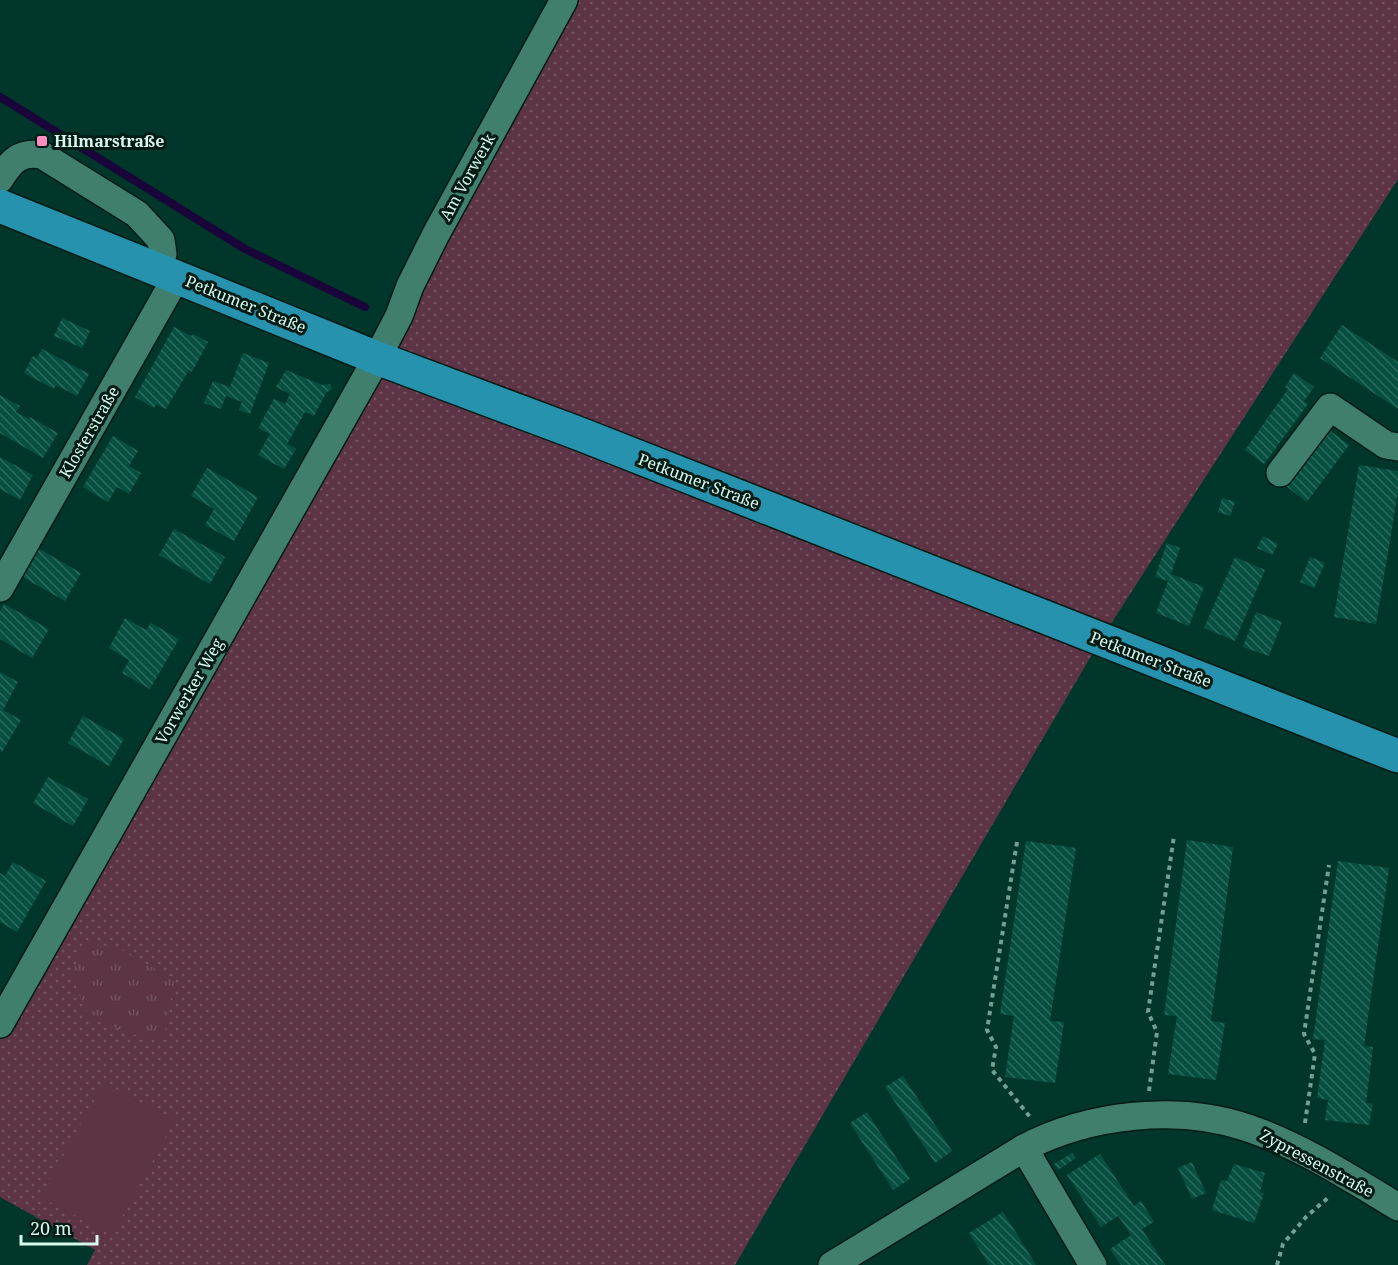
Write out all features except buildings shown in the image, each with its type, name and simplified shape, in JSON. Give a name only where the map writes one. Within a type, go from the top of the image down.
[{"type":"main road","name":"Petkumer Straße","points":[[0,206],[377,358],[590,438],[1398,756]]},
{"type":"street","name":"Am Vorwerk","points":[[377,358],[399,316],[418,269],[436,234],[564,0]]},
{"type":"street","points":[[0,179],[6,168],[22,156],[30,153],[42,155],[137,214],[161,240],[168,272]]},
{"type":"street","name":"Klosterstraße","points":[[0,588],[168,272]]},
{"type":"street","name":"Vorwerker Weg","points":[[0,1024],[377,358]]},
{"type":"street","points":[[1280,473],[1330,407],[1386,445],[1398,447]]},
{"type":"street","name":"Zypressenstraße","points":[[832,1265],[1035,1142],[1073,1128],[1113,1119],[1184,1116],[1214,1119],[1246,1127],[1300,1151],[1398,1207]]},
{"type":"street","points":[[1035,1142],[1093,1265]]},
{"type":"path","points":[[1145,1116],[1157,1032],[1148,1012],[1174,836]]},
{"type":"path","points":[[1017,842],[987,1030],[996,1047],[992,1070],[1035,1142]]},
{"type":"path","points":[[1300,1151],[1315,1054],[1304,1034],[1329,865]]},
{"type":"path","points":[[1277,1265],[1283,1244],[1306,1217],[1349,1178]]},
{"type":"green space","points":[[564,0],[1398,0],[1398,179],[1101,639],[735,1265],[87,1265],[95,1250],[0,1197],[0,1024]]},
{"type":"green space","points":[[87,941],[125,951],[174,981],[164,1038],[144,1038],[89,1018],[71,974]]},
{"type":"green space","points":[[104,1083],[175,1120],[112,1235],[40,1197]]},
{"type":"waterway","points":[[0,97],[245,249],[365,307]]},
{"type":"place","name":"Hilmarstraße","points":[[42,141]]}]
